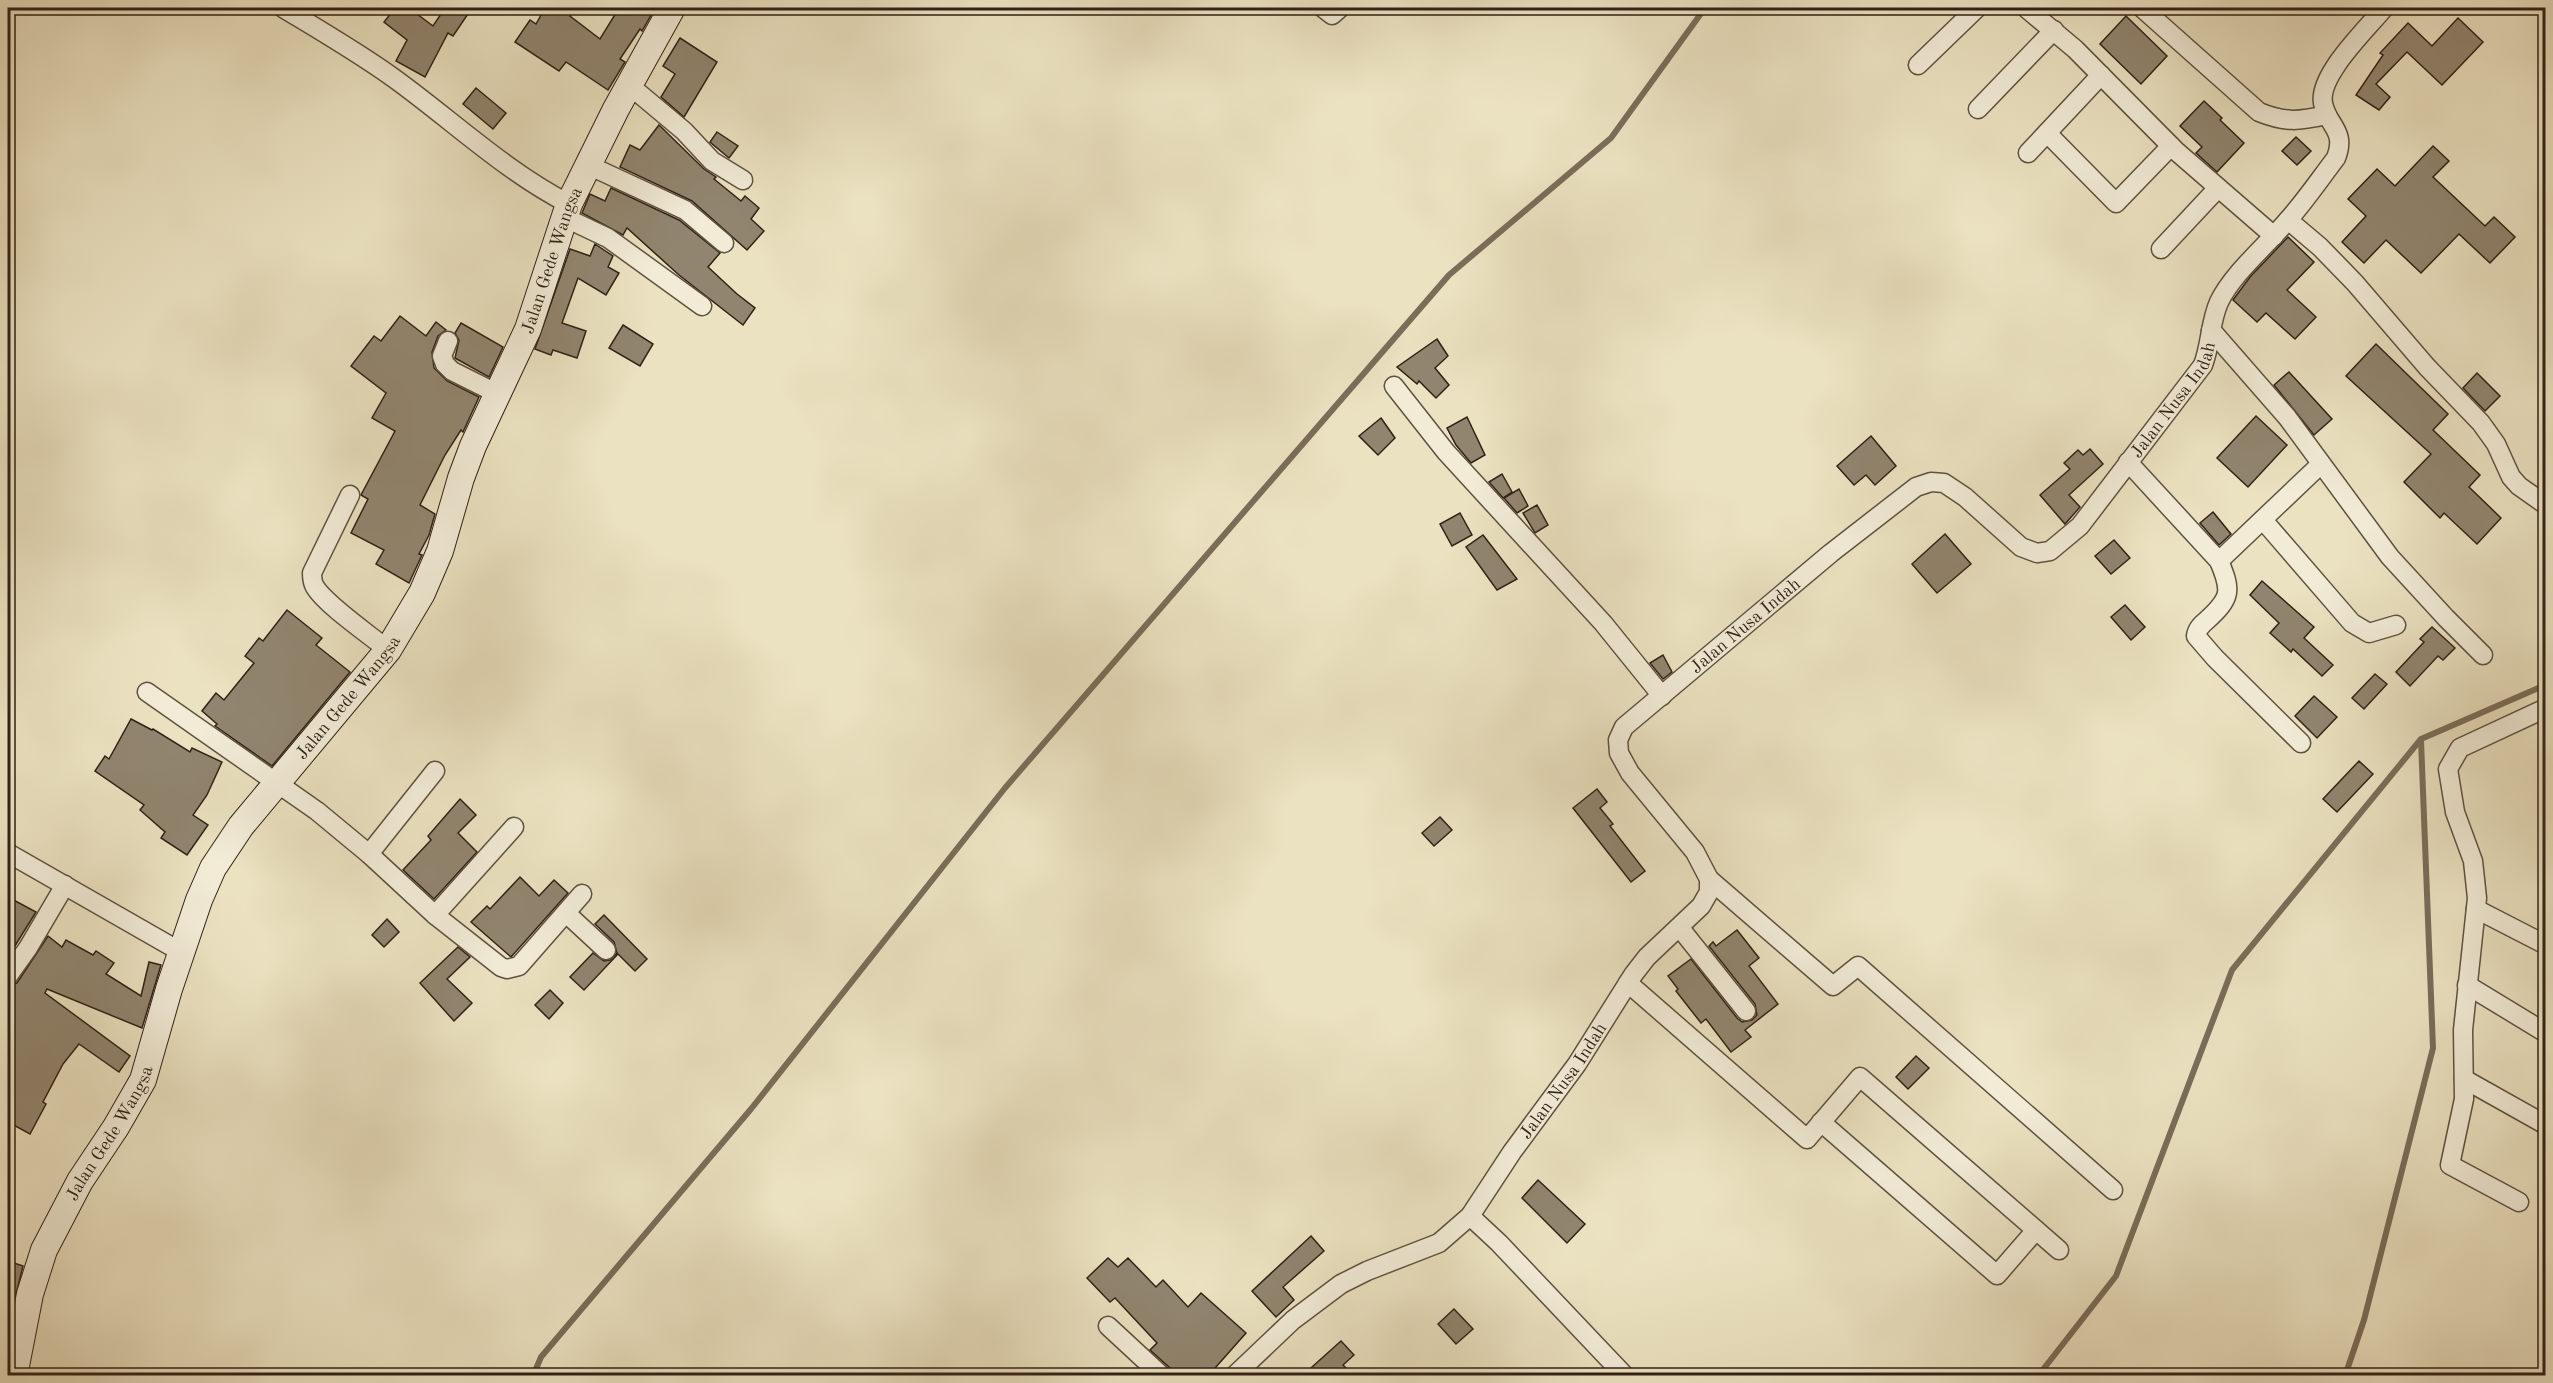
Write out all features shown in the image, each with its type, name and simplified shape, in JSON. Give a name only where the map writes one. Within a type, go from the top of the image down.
[{"type":"street","points":[[284,8],[371,62],[567,211],[609,238],[702,306]]},
{"type":"street","name":"Jalan Gede Wangsa","points":[[14,1376],[30,1294],[44,1250],[80,1181],[116,1127],[143,1080],[181,952],[213,868],[242,826],[388,651],[431,572],[447,530],[461,478],[528,329],[567,211],[629,85],[672,8]]},
{"type":"street","points":[[1323,8],[1332,15],[1340,8]]},
{"type":"street","points":[[1918,65],[1977,8]]},
{"type":"street","points":[[2026,8],[2054,30],[2171,146],[2274,236]]},
{"type":"street","points":[[2142,8],[2259,112],[2277,119],[2291,121],[2327,115]]},
{"type":"street","name":"Jalan Nusa Indah","points":[[1234,1376],[1293,1320],[1341,1284],[1367,1270],[1439,1244],[1470,1216],[1512,1152],[1582,1056],[1647,957],[1701,906],[1709,892],[1709,879],[1695,852],[1630,773],[1619,753],[1618,740],[1624,727],[1831,552],[1916,488],[1931,482],[1944,483],[1965,497],[2021,547],[2037,553],[2050,551],[2080,526],[2203,364],[2209,350],[2211,330],[2219,303],[2228,288],[2288,220],[2336,158],[2340,147],[2335,126],[2327,115],[2323,103],[2323,90],[2331,74],[2384,8]]},
{"type":"street","points":[[1978,109],[2054,30]]},
{"type":"street","points":[[2028,153],[2101,75]]},
{"type":"street","points":[[629,85],[684,131],[712,161],[743,180]]},
{"type":"street","points":[[2047,133],[2116,203],[2171,146]]},
{"type":"street","points":[[588,165],[685,210],[724,243]]},
{"type":"street","points":[[2161,249],[2218,188]]},
{"type":"street","points":[[2288,220],[2320,247],[2355,283],[2427,367],[2481,423],[2496,444],[2511,477],[2519,486],[2546,505]]},
{"type":"street","points":[[2211,330],[2287,417],[2390,557],[2483,655]]},
{"type":"street","points":[[448,341],[442,356],[447,367],[498,394]]},
{"type":"street","points":[[1394,386],[1446,452],[1603,623],[1662,696]]},
{"type":"street","points":[[2128,462],[2219,561],[2227,579],[2229,591],[2227,598],[2200,626],[2196,636],[2215,658],[2301,743]]},
{"type":"street","points":[[2219,561],[2321,464]]},
{"type":"street","points":[[350,495],[312,573],[312,580],[315,588],[388,651]]},
{"type":"street","points":[[2263,520],[2352,623],[2368,633],[2397,625]]},
{"type":"street","points":[[147,692],[278,782],[369,854],[435,915],[501,968],[519,966],[567,914],[582,894]]},
{"type":"street","points":[[2519,1202],[2450,1165],[2464,1099],[2463,1030],[2477,898],[2474,861],[2455,812],[2448,769],[2460,748],[2546,708]]},
{"type":"street","points":[[369,854],[435,771]]},
{"type":"street","points":[[435,915],[514,827]]},
{"type":"street","points":[[8,853],[181,952]]},
{"type":"street","points":[[1709,879],[1833,986],[1858,966],[2113,1190]]},
{"type":"street","points":[[8,976],[28,948],[65,885]]},
{"type":"street","points":[[2476,909],[2546,945]]},
{"type":"street","points":[[567,914],[606,950]]},
{"type":"street","points":[[1680,928],[1746,1011]]},
{"type":"street","points":[[1628,983],[1807,1139],[1860,1077],[2059,1250]]},
{"type":"street","points":[[2468,985],[2546,1033]]},
{"type":"street","points":[[2464,1079],[2546,1125]]},
{"type":"street","points":[[1821,1122],[1997,1275],[2036,1230]]},
{"type":"street","points":[[1470,1216],[1531,1275],[1625,1376]]},
{"type":"street","points":[[1108,1326],[1162,1376]]},
{"type":"building","points":[[395,8],[409,8],[433,26],[445,8],[472,8],[453,36],[448,33],[425,77],[396,61],[407,40],[384,22]]},
{"type":"building","points":[[545,8],[575,8],[570,16],[600,39],[619,8],[655,8],[642,31],[640,29],[620,59],[625,62],[608,90],[566,62],[559,71],[515,42],[530,20],[536,24]]},
{"type":"building","points":[[2126,16],[2167,56],[2141,84],[2100,44]]},
{"type":"building","points":[[2458,18],[2483,42],[2442,85],[2407,52],[2376,84],[2390,97],[2379,110],[2356,95],[2383,55],[2380,53],[2408,23],[2432,46]]},
{"type":"building","points":[[680,38],[717,62],[684,117],[661,97],[675,74],[663,66]]},
{"type":"building","points":[[476,88],[506,113],[493,129],[463,104]]},
{"type":"building","points":[[2204,101],[2244,143],[2217,172],[2196,153],[2202,147],[2180,126]]},
{"type":"building","points":[[659,125],[704,169],[716,177],[714,179],[741,201],[745,196],[759,208],[751,219],[764,231],[747,250],[692,201],[620,167],[630,145],[640,150]]},
{"type":"building","points":[[717,132],[738,146],[729,158],[710,142]]},
{"type":"building","points":[[2296,137],[2311,151],[2297,165],[2282,151]]},
{"type":"building","points":[[2433,146],[2449,161],[2433,177],[2485,226],[2494,217],[2515,237],[2490,263],[2459,234],[2421,273],[2386,240],[2364,263],[2342,242],[2366,216],[2348,199],[2377,169],[2395,186]]},
{"type":"building","points":[[611,188],[679,220],[720,253],[708,267],[755,308],[743,325],[679,275],[627,228],[623,235],[582,213],[590,194],[605,201]]},
{"type":"building","points":[[2288,237],[2314,262],[2287,290],[2316,317],[2295,339],[2266,313],[2257,322],[2233,300],[2250,277]]},
{"type":"building","points":[[595,244],[613,256],[608,267],[619,273],[606,295],[578,278],[562,323],[586,331],[577,358],[553,350],[551,355],[535,349],[570,249],[590,256]]},
{"type":"building","points":[[400,316],[426,336],[436,322],[446,330],[438,336],[432,352],[434,368],[447,381],[479,397],[463,432],[461,430],[445,455],[420,505],[435,514],[429,535],[419,554],[422,555],[409,583],[376,564],[384,550],[351,533],[368,499],[361,495],[395,431],[372,418],[386,393],[351,366],[374,336],[381,341]]},
{"type":"building","points":[[461,323],[503,347],[489,377],[455,358],[459,340],[455,333]]},
{"type":"building","points":[[623,325],[653,344],[640,366],[609,348]]},
{"type":"building","points":[[1437,339],[1448,356],[1435,368],[1449,385],[1436,398],[1419,381],[1417,384],[1397,367]]},
{"type":"building","points":[[2376,344],[2448,414],[2433,430],[2480,475],[2469,487],[2501,518],[2477,544],[2444,513],[2440,518],[2404,482],[2431,454],[2346,376]]},
{"type":"building","points":[[2289,372],[2332,419],[2314,435],[2274,385]]},
{"type":"building","points":[[2477,373],[2500,396],[2485,411],[2463,388]]},
{"type":"building","points":[[2256,416],[2287,445],[2248,487],[2217,458]]},
{"type":"building","points":[[1467,417],[1485,455],[1471,463],[1456,445],[1447,428]]},
{"type":"building","points":[[1381,418],[1395,438],[1378,455],[1359,436]]},
{"type":"building","points":[[1871,436],[1896,466],[1875,485],[1866,475],[1854,485],[1837,466]]},
{"type":"building","points":[[2090,449],[2103,464],[2069,495],[2080,507],[2065,524],[2040,495],[2070,469],[2064,463],[2078,450],[2083,455]]},
{"type":"building","points":[[1502,474],[1512,492],[1503,498],[1489,482]]},
{"type":"building","points":[[1519,489],[1528,506],[1517,513],[1504,498]]},
{"type":"building","points":[[1537,505],[1548,525],[1535,533],[1523,513]]},
{"type":"building","points":[[2213,512],[2231,534],[2219,545],[2200,523]]},
{"type":"building","points":[[1460,513],[1472,535],[1452,546],[1440,524]]},
{"type":"building","points":[[1945,534],[1971,564],[1937,593],[1912,564]]},
{"type":"building","points":[[1483,535],[1517,579],[1497,590],[1466,547]]},
{"type":"building","points":[[2114,540],[2130,558],[2111,574],[2095,556]]},
{"type":"building","points":[[2262,581],[2314,627],[2304,638],[2333,665],[2322,676],[2293,649],[2291,652],[2270,633],[2279,623],[2250,595]]},
{"type":"building","points":[[2125,605],[2145,627],[2131,640],[2111,617]]},
{"type":"building","points":[[287,610],[322,638],[316,645],[350,672],[272,766],[215,726],[217,724],[202,711],[216,693],[224,700],[254,663],[245,656],[259,638],[263,641]]},
{"type":"building","points":[[2432,627],[2455,648],[2443,660],[2438,656],[2410,686],[2396,672],[2424,642],[2420,639]]},
{"type":"building","points":[[1663,655],[1672,672],[1663,679],[1650,663]]},
{"type":"building","points":[[2375,674],[2387,684],[2364,709],[2352,698]]},
{"type":"building","points":[[2314,696],[2337,717],[2317,738],[2295,716]]},
{"type":"building","points":[[131,719],[153,729],[190,752],[192,748],[222,762],[207,795],[193,815],[208,825],[187,855],[161,838],[165,832],[140,810],[144,805],[95,771],[105,756],[109,759]]},
{"type":"building","points":[[2359,761],[2373,774],[2337,812],[2323,799]]},
{"type":"building","points":[[1597,789],[1607,802],[1600,808],[1613,824],[1610,826],[1645,871],[1631,882],[1573,808]]},
{"type":"building","points":[[460,799],[476,815],[458,833],[477,852],[434,899],[403,870],[431,840],[428,836]]},
{"type":"building","points":[[1440,817],[1452,830],[1434,846],[1422,833]]},
{"type":"building","points":[[520,877],[539,896],[554,880],[568,893],[511,957],[471,922],[487,906],[490,909]]},
{"type":"building","points":[[8,897],[36,912],[8,957]]},
{"type":"building","points":[[604,915],[647,959],[635,971],[618,954],[584,990],[570,977],[593,953],[604,961],[610,960],[617,953],[614,942],[595,924]]},
{"type":"building","points":[[387,919],[399,932],[384,947],[372,935]]},
{"type":"building","points":[[1737,930],[1759,958],[1749,966],[1778,1004],[1745,1030],[1751,1037],[1731,1052],[1706,1019],[1701,1023],[1676,991],[1678,989],[1668,976],[1691,959],[1737,1018],[1742,1022],[1752,1020],[1757,1015],[1755,1004],[1709,946],[1713,942],[1716,946]]},
{"type":"building","points":[[48,936],[62,947],[66,940],[93,955],[96,951],[114,963],[106,974],[141,996],[149,962],[161,965],[142,1028],[47,989],[45,993],[130,1056],[119,1072],[79,1044],[63,1064],[43,1102],[46,1104],[30,1134],[8,1122],[8,987],[17,983]]},
{"type":"building","points":[[458,947],[470,957],[447,979],[472,1003],[454,1021],[420,983]]},
{"type":"building","points":[[550,990],[563,1003],[549,1019],[535,1005]]},
{"type":"building","points":[[1916,1056],[1929,1068],[1908,1089],[1896,1077]]},
{"type":"building","points":[[1538,1180],[1585,1224],[1567,1243],[1522,1198]]},
{"type":"building","points":[[1311,1236],[1324,1251],[1283,1287],[1294,1300],[1276,1317],[1252,1291]]},
{"type":"building","points":[[1108,1258],[1118,1267],[1128,1258],[1156,1287],[1163,1280],[1188,1307],[1201,1293],[1246,1333],[1208,1376],[1173,1376],[1170,1368],[1150,1350],[1157,1343],[1115,1298],[1110,1302],[1087,1278]]},
{"type":"building","points":[[11,1262],[23,1266],[8,1327],[8,1274]]},
{"type":"building","points":[[1454,1309],[1473,1329],[1456,1344],[1438,1324]]},
{"type":"building","points":[[1341,1341],[1354,1355],[1343,1365],[1346,1368],[1338,1376],[1302,1376]]},
{"type":"waterway","points":[[533,1376],[541,1357],[751,1109],[1005,788],[1449,275],[1611,138],[1705,8]]},
{"type":"waterway","points":[[2038,1376],[2116,1276],[2232,970],[2421,739],[2543,686],[2546,681]]},
{"type":"waterway","points":[[2345,1376],[2364,1320],[2433,1048],[2421,740]]}]
